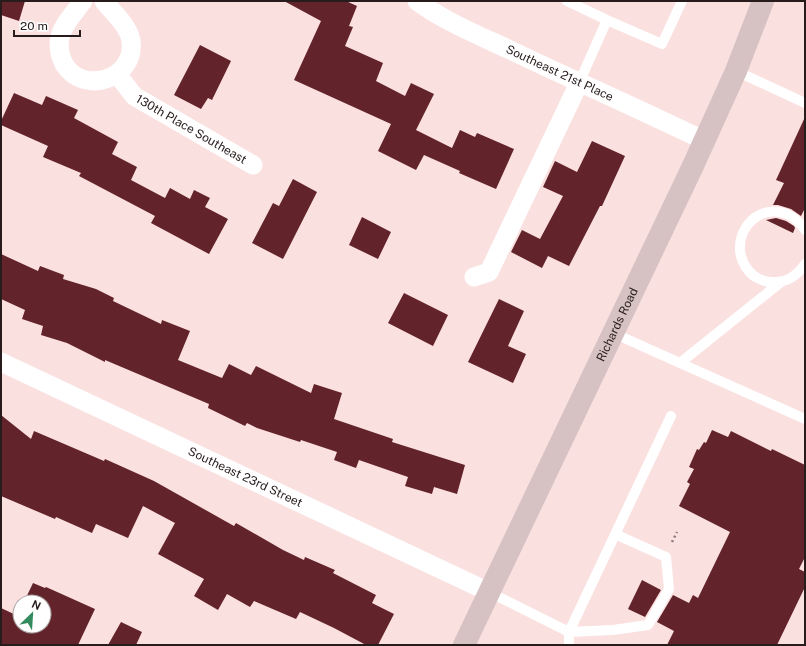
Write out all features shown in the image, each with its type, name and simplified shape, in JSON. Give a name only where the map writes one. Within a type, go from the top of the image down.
[{"type":"main road","name":"Richards Road","points":[[464,645],[689,175],[736,72],[763,1]]},
{"type":"street","points":[[83,1],[64,27],[60,37],[59,48],[61,58],[67,68],[84,80],[95,82],[105,80],[122,70],[128,61],[130,52],[131,41],[128,32],[104,1]]},
{"type":"street","name":"Southeast 21st Place","points":[[417,1],[425,7],[464,28],[579,83],[704,140]]},
{"type":"street","name":"130th Place Southeast","points":[[117,74],[134,96],[253,164]]},
{"type":"street","points":[[474,277],[489,272],[579,83]]},
{"type":"street","name":"Southeast 23rd Street","points":[[1,362],[489,592]]},
{"type":"lane","points":[[567,1],[662,44],[682,1]]},
{"type":"lane","points":[[579,83],[607,20]]},
{"type":"lane","points":[[736,72],[805,103]]},
{"type":"lane","points":[[781,282],[770,282],[759,279],[750,273],[743,264],[740,254],[739,243],[742,232],[748,223],[757,217],[768,213],[778,212],[789,215],[805,230]]},
{"type":"lane","points":[[680,363],[781,282],[792,278],[805,264]]},
{"type":"lane","points":[[613,333],[805,419]]},
{"type":"lane","points":[[569,645],[570,632],[671,416]]},
{"type":"lane","points":[[489,592],[570,632],[613,630],[648,626],[669,589],[666,557],[615,534]]},
{"type":"path","points":[[669,548],[677,532]]},
{"type":"building","points":[[1,1],[25,1],[19,21],[1,15]]},
{"type":"building","points":[[284,1],[346,1],[357,6],[349,26],[353,27],[345,46],[383,63],[376,81],[405,96],[411,83],[434,94],[416,130],[452,148],[460,130],[475,137],[477,133],[514,149],[496,189],[459,173],[460,171],[424,155],[416,170],[378,151],[391,124],[294,80],[321,21]]},
{"type":"building","points":[[200,45],[231,61],[212,100],[208,98],[201,109],[174,95]]},
{"type":"building","points":[[14,93],[42,105],[46,96],[78,110],[74,118],[118,142],[112,154],[137,167],[131,180],[165,198],[170,188],[190,199],[194,190],[210,198],[205,207],[228,219],[209,254],[151,223],[155,216],[79,176],[81,173],[43,157],[48,146],[1,125],[1,121]]},
{"type":"building","points":[[805,117],[805,208],[801,216],[791,209],[773,205],[784,183],[776,180]]},
{"type":"building","points":[[592,141],[625,156],[602,206],[600,206],[569,266],[548,256],[542,268],[511,252],[522,230],[540,239],[563,196],[543,187],[555,161],[577,172]]},
{"type":"building","points":[[293,179],[317,192],[283,259],[252,243],[273,203],[279,206]]},
{"type":"building","points":[[362,217],[391,232],[378,259],[349,245]]},
{"type":"building","points":[[776,218],[786,221],[794,226],[795,228],[793,233],[766,220]]},
{"type":"building","points":[[1,254],[38,271],[40,266],[64,275],[63,279],[96,289],[114,298],[113,301],[161,324],[162,320],[190,331],[178,360],[222,378],[229,364],[251,375],[256,366],[311,393],[314,384],[342,393],[334,419],[393,439],[392,442],[465,465],[457,494],[434,487],[432,494],[405,486],[408,477],[359,460],[356,468],[334,460],[337,452],[301,440],[300,442],[257,428],[247,423],[245,426],[208,408],[209,404],[105,360],[105,362],[67,343],[41,335],[43,326],[22,319],[25,310],[1,299]]},
{"type":"building","points":[[404,293],[448,315],[433,346],[388,323]]},
{"type":"building","points":[[499,299],[524,311],[508,346],[526,354],[513,383],[468,362]]},
{"type":"building","points":[[1,415],[31,439],[34,431],[104,461],[105,459],[154,481],[234,526],[236,523],[283,550],[304,560],[305,557],[335,570],[333,573],[376,595],[372,603],[394,614],[378,645],[366,645],[300,612],[296,619],[254,601],[250,607],[227,594],[218,610],[194,596],[204,579],[158,554],[175,523],[143,506],[128,538],[96,524],[92,533],[56,517],[55,519],[1,496]]},
{"type":"building","points":[[712,430],[728,437],[731,431],[771,451],[772,449],[805,465],[805,557],[799,569],[805,572],[805,587],[777,645],[667,645],[674,631],[657,622],[673,595],[689,603],[693,595],[698,598],[730,532],[679,506],[690,484],[687,482],[694,469],[689,467],[697,449],[699,450],[704,442],[706,443]]},
{"type":"building","points":[[642,580],[661,590],[645,617],[628,609]]},
{"type":"building","points":[[33,583],[45,588],[46,587],[95,609],[78,645],[1,645],[1,608],[12,613],[12,634],[52,634],[52,594],[28,594]]},
{"type":"building","points":[[121,622],[142,632],[136,645],[108,645]]}]
